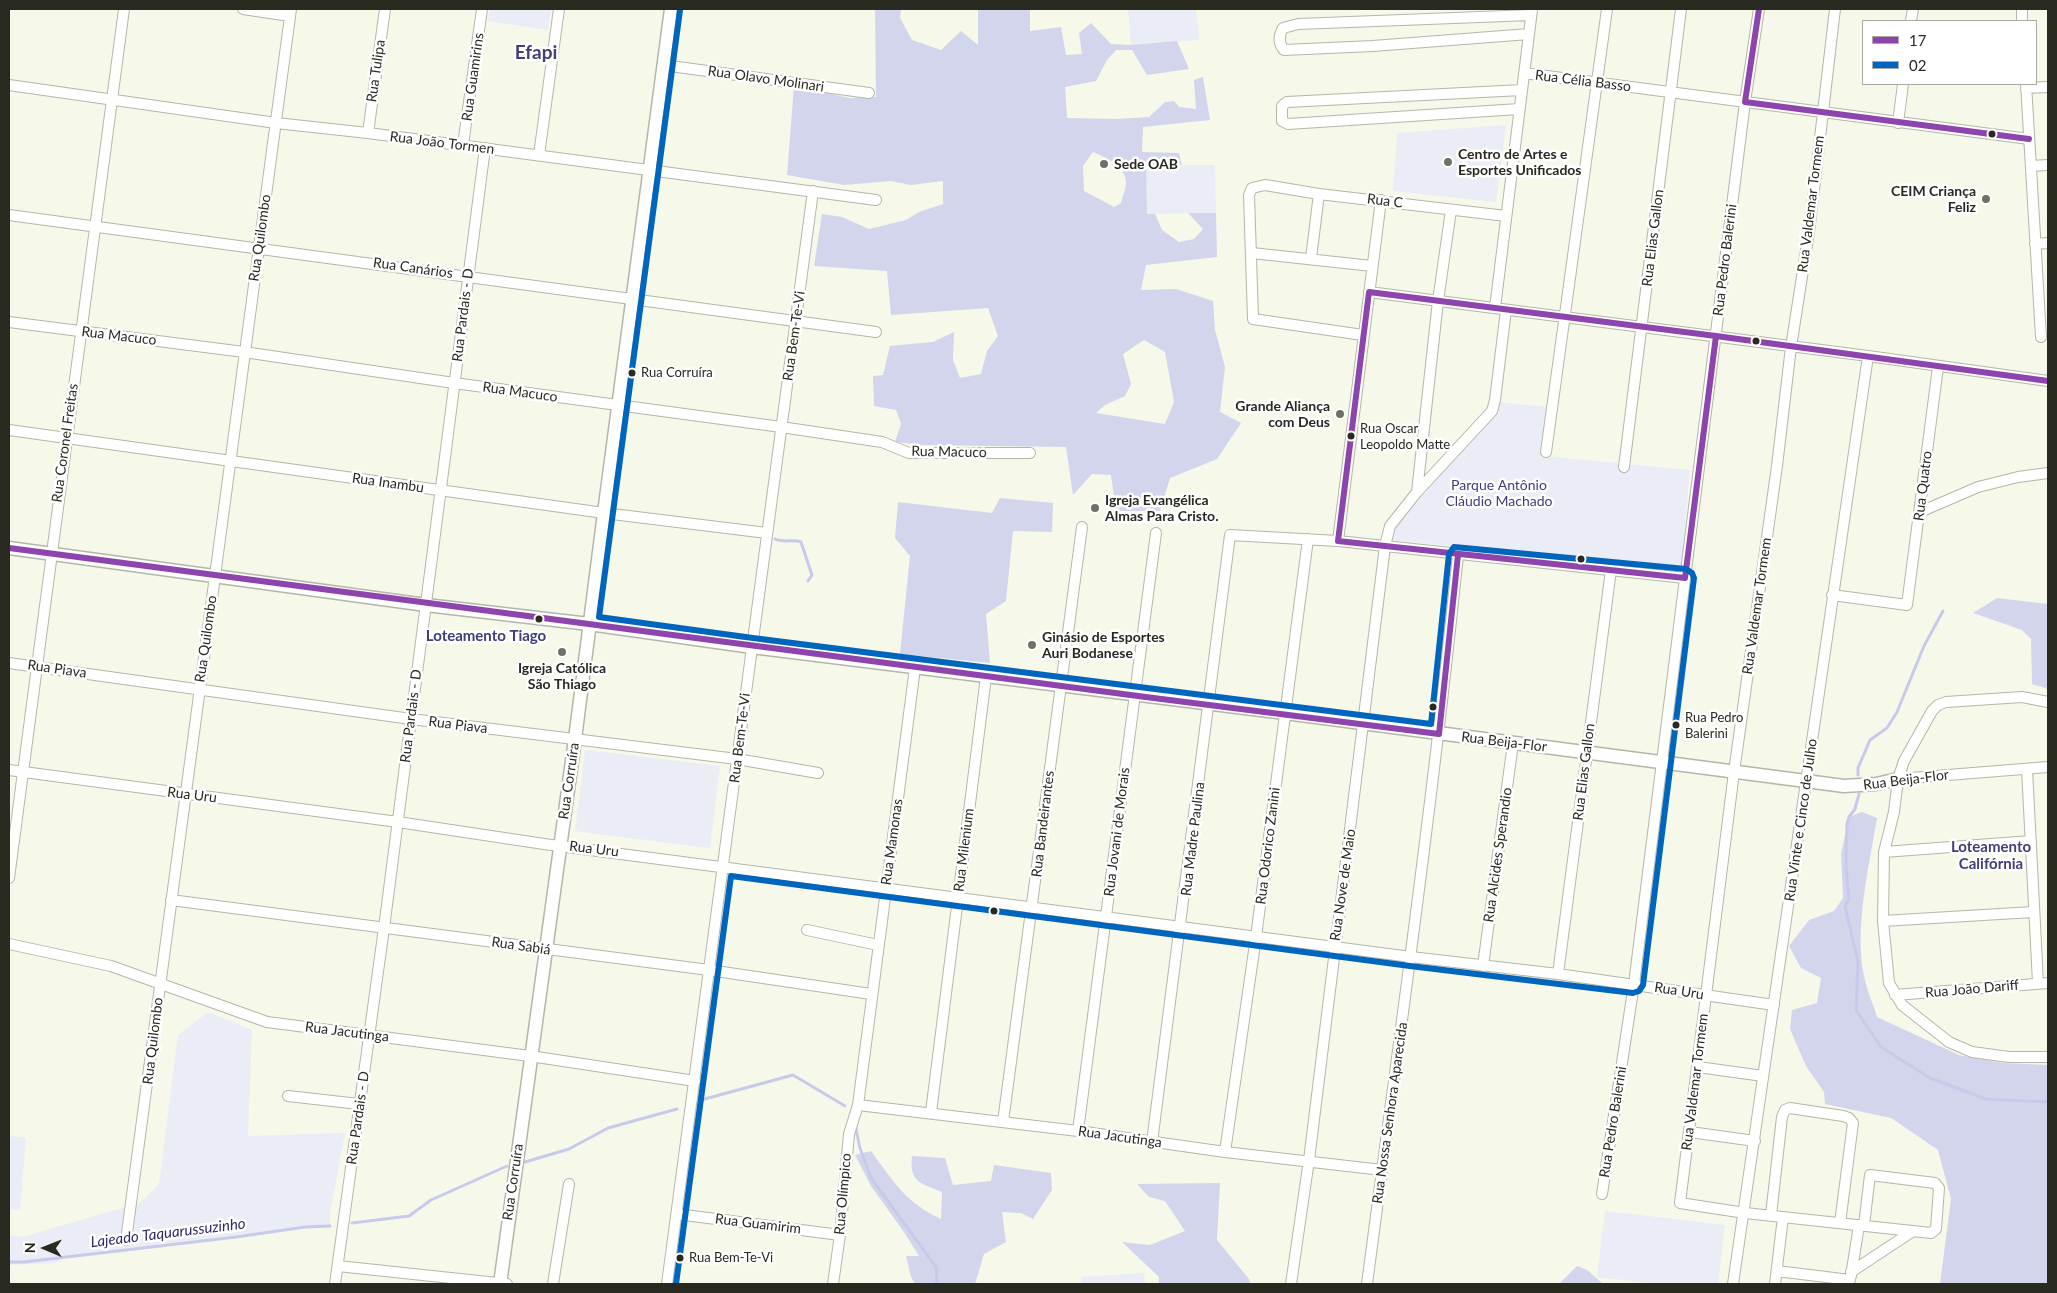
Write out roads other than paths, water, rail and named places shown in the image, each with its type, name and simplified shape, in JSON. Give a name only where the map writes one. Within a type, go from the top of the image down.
[{"type":"street","name":"Rua Coronel Freitas","points":[[9,878],[124,9]]},
{"type":"street","points":[[243,9],[290,12]]},
{"type":"street","name":"Rua Tulipa","points":[[368,133],[385,9]]},
{"type":"street","name":"Rua Guamirins","points":[[463,145],[482,9]]},
{"type":"street","points":[[539,155],[559,9]]},
{"type":"street","name":"Rua Corruíra","points":[[502,1284],[530,1056],[576,739],[589,624],[671,9]]},
{"type":"street","points":[[1546,452],[1607,9]]},
{"type":"street","name":"Rua Elias Gallon","points":[[1624,466],[1681,9]]},
{"type":"street","name":"Rua Pedro Balerini","points":[[1602,1194],[1634,984],[1745,102],[1759,9]]},
{"type":"street","name":"Rua Valdemar Tormem","points":[[1745,1212],[1680,1203],[1734,772],[1777,466],[1791,347],[1809,232],[1835,9]]},
{"type":"street","name":"Rua Quilombo","points":[[126,1240],[290,12]]},
{"type":"street","points":[[1495,308],[1529,34],[1531,12],[1298,24],[1283,28],[1280,46],[1284,50],[1363,47],[1529,34]]},
{"type":"street","name":"Rua Olavo Molinari","points":[[663,66],[869,93]]},
{"type":"street","name":"Rua Célia Basso","points":[[1524,73],[2029,139]]},
{"type":"street","name":"Rua João Tormen","points":[[9,85],[276,123],[463,145],[876,200]]},
{"type":"street","points":[[1898,123],[1903,85]]},
{"type":"street","points":[[2041,337],[2044,319],[2036,244],[2026,86],[2048,87]]},
{"type":"street","points":[[1519,108],[1288,124],[1282,121],[1282,106],[1287,102],[1522,90]]},
{"type":"street","name":"Rua Pardais - D","points":[[335,1284],[398,822],[485,148]]},
{"type":"street","points":[[2031,166],[2048,165]]},
{"type":"street","name":"Rua C","points":[[1252,253],[1249,195],[1252,188],[1265,185],[1318,194],[1506,216]]},
{"type":"street","name":"Rua Bem-Te-Vi","points":[[667,1284],[813,191]]},
{"type":"street","points":[[1311,258],[1318,194]]},
{"type":"street","points":[[1338,541],[1381,200]]},
{"type":"street","points":[[1417,492],[1450,210]]},
{"type":"street","name":"Rua Canários","points":[[9,215],[259,247],[876,332]]},
{"type":"street","points":[[2036,244],[2048,243]]},
{"type":"street","points":[[1363,335],[1253,320],[1252,253],[1372,266]]},
{"type":"street","points":[[1369,292],[2044,380]]},
{"type":"street","name":"Rua Nove de Maio","points":[[1291,1284],[1309,1160],[1385,546],[1390,526],[1417,492],[1492,411],[1506,310]]},
{"type":"street","name":"Rua Macuco","points":[[9,322],[244,352],[618,406],[781,426],[882,442],[909,453],[1030,453]]},
{"type":"street","name":"Rua Vinte e Cinco de Julho","points":[[1733,1284],[1745,1212],[1832,595],[1868,356]]},
{"type":"street","name":"Rua Quatro","points":[[1832,595],[1907,605],[1938,366]]},
{"type":"street","name":"Rua Inambu","points":[[9,430],[604,513],[767,533]]},
{"type":"street","points":[[1920,512],[1978,487],[2018,477],[2048,473]]},
{"type":"street","name":"Rua Bandeirantes","points":[[1003,1122],[1082,527]]},
{"type":"street","name":"Rua Jovani de Morais","points":[[1078,1131],[1156,533]]},
{"type":"street","name":"Rua Madre Paulina","points":[[1152,1142],[1210,704],[1230,535],[1308,540]]},
{"type":"street","points":[[1308,540],[1338,541],[1684,578]]},
{"type":"street","name":"Rua Odorico Zanini","points":[[1225,1152],[1256,937],[1308,540]]},
{"type":"street","name":"Rua Beija-Flor","points":[[9,548],[214,574],[426,605],[589,624],[752,647],[1285,713],[1844,786],[1876,784],[1898,779],[2048,767]]},
{"type":"street","name":"Rua Nossa Senhora Aparecida","points":[[1367,1284],[1439,734],[1458,555]]},
{"type":"street","name":"Rua Elias Gallon","points":[[1558,974],[1612,570]]},
{"type":"street","name":"Rua Piava","points":[[9,662],[411,719],[737,759],[818,772]]},
{"type":"street","name":"Rua Mamonas","points":[[858,1105],[915,668]]},
{"type":"street","name":"Rua Milenium","points":[[930,1112],[986,676]]},
{"type":"street","points":[[2048,702],[2022,697],[1946,702],[1938,705],[1932,711],[1904,761],[1898,779],[1894,812],[1884,852],[1883,921],[1889,983],[1902,1005],[1949,1042],[1972,1052],[2009,1057],[2048,1057]]},
{"type":"street","name":"Rua Alcides Sperandio","points":[[1483,966],[1513,743]]},
{"type":"street","points":[[2027,769],[2034,912],[2043,983]]},
{"type":"street","name":"Rua Uru","points":[[9,770],[1107,918],[1634,984],[1774,1005]]},
{"type":"street","points":[[1884,852],[2031,841]]},
{"type":"street","name":"Rua Sabiá","points":[[171,900],[709,970],[872,994]]},
{"type":"street","points":[[1883,921],[2034,912]]},
{"type":"street","points":[[808,930],[878,945]]},
{"type":"street","name":"Rua Jacutinga","points":[[9,944],[111,966],[266,1022],[530,1056],[695,1080]]},
{"type":"street","name":"Rua João Dariff","points":[[1895,995],[2043,983]]},
{"type":"street","points":[[1698,1067],[1763,1076]]},
{"type":"street","points":[[288,1096],[359,1104]]},
{"type":"street","name":"Rua Jacutinga","points":[[858,1105],[930,1112],[1225,1152],[1309,1160],[1382,1170]]},
{"type":"street","name":"Rua Olímpico","points":[[833,1284],[840,1235],[849,1134],[858,1105]]},
{"type":"street","points":[[1771,1215],[1782,1117],[1785,1110],[1790,1108],[1843,1116],[1849,1118],[1853,1123],[1840,1223]]},
{"type":"street","points":[[1690,1132],[1755,1141]]},
{"type":"street","points":[[1745,1212],[1783,1217],[1840,1223],[1861,1225],[1913,1230],[1931,1233],[1936,1229],[1939,1193],[1939,1188],[1935,1184],[1870,1175],[1861,1225],[1850,1279]]},
{"type":"street","points":[[553,1284],[569,1184]]},
{"type":"street","name":"Rua Guamirim","points":[[677,1214],[840,1235]]},
{"type":"street","points":[[1775,1284],[1783,1217]]},
{"type":"street","points":[[1777,1271],[1850,1279],[1913,1230]]},
{"type":"street","points":[[338,1266],[502,1284]]},
{"type":"waterway","points":[[775,539],[801,542],[812,575],[808,581]]},
{"type":"waterway","points":[[1858,775],[1858,768],[1870,740],[1887,728],[1897,712],[1924,646],[1943,611]]},
{"type":"waterway","points":[[1859,794],[1855,809],[1849,817],[1847,824],[1846,867],[1849,899],[1845,906],[1858,962],[1856,1010],[1881,1047],[1930,1078],[1986,1099],[2048,1102]]},
{"type":"waterway","name":"Lajeado Taquarussuzinho","points":[[701,1100],[793,1075],[845,1106]]},
{"type":"waterway","name":"Lajeado Taquarussuzinho","points":[[525,1162],[569,1149],[608,1128],[677,1109]]},
{"type":"waterway","name":"Lajeado Taquarussuzinho","points":[[855,1125],[860,1148],[871,1178],[936,1267],[937,1284]]},
{"type":"waterway","name":"Lajeado Taquarussuzinho","points":[[352,1223],[409,1216],[431,1200],[507,1166]]},
{"type":"waterway","name":"Lajeado Taquarussuzinho","points":[[9,1262],[24,1262],[236,1237],[305,1227],[330,1226]]},
{"type":"place","name":"Centro de Artes e Esportes Unificados","points":[[1448,162]]},
{"type":"place","name":"Sede OAB","points":[[1104,164]]},
{"type":"place","name":"CEIM Criança Feliz","points":[[1986,199]]},
{"type":"place","name":"Rua Corruíra","points":[[632,373]]},
{"type":"place","name":"Grande Aliança com Deus","points":[[1340,414]]},
{"type":"place","name":"Rua Oscar Leopoldo Matte","points":[[1351,436]]},
{"type":"place","name":"Igreja Evangélica Almas Para Cristo.","points":[[1095,508]]},
{"type":"place","name":"Ginásio de Esportes Auri Bodanese","points":[[1032,645]]},
{"type":"place","name":"Igreja Católica São Thiago","points":[[562,652]]},
{"type":"place","name":"Rua Pedro Balerini","points":[[1676,725]]},
{"type":"place","name":"Rua Bem-Te-Vi","points":[[680,1258]]},
{"type":"district","name":"Efapi","points":[[536,53]]},
{"type":"district","name":"Loteamento Tiago","points":[[486,636]]},
{"type":"district","name":"Loteamento Califórnia","points":[[1991,856]]},
{"type":"park label","name":"Parque Antônio Cláudio Machado","points":[[1499,494]]}]
